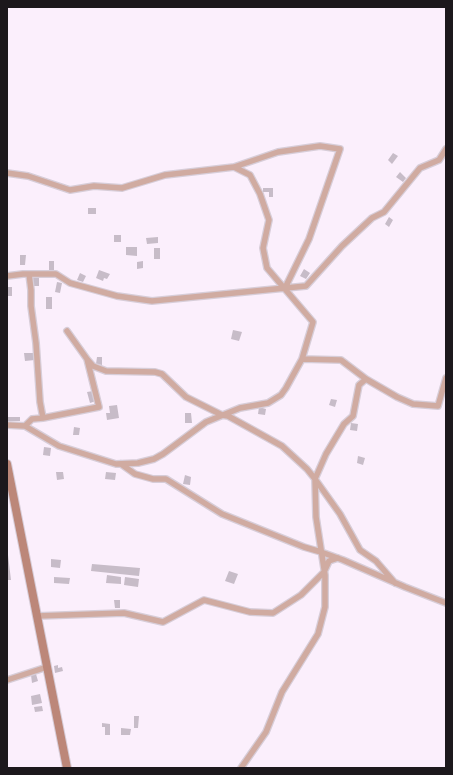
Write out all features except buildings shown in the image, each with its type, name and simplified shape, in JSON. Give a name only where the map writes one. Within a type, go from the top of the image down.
[{"type":"main road","points":[[7,464],[67,768]]},
{"type":"street","points":[[7,173],[28,176],[70,190],[94,186],[122,188],[165,175],[234,167],[278,152],[320,146],[340,149],[309,239],[285,288]]},
{"type":"street","points":[[7,276],[56,274],[70,283],[117,296],[152,301],[306,286],[342,246],[372,218],[384,212],[420,168],[439,160],[446,149]]},
{"type":"street","points":[[7,425],[25,426],[59,446],[116,464],[138,463],[154,459],[163,454],[206,422],[240,408],[268,402],[280,395],[286,388],[302,359],[314,322],[267,268],[263,248],[269,220],[260,194],[250,175],[234,167]]},
{"type":"street","points":[[30,274],[31,306],[36,343],[40,402],[43,418]]},
{"type":"street","points":[[67,331],[92,366],[106,371],[155,372],[162,374],[186,397],[222,415],[228,416],[282,446],[307,469],[315,479],[340,514],[360,550],[376,561],[395,583]]},
{"type":"street","points":[[302,359],[311,358],[340,360],[366,379],[396,397],[413,404],[438,406],[446,378]]},
{"type":"street","points":[[25,426],[32,419],[100,406],[87,360]]},
{"type":"street","points":[[241,768],[266,732],[282,692],[318,634],[325,607],[322,552],[316,517],[315,479],[326,454],[344,424],[353,416],[360,385],[366,379]]},
{"type":"street","points":[[121,464],[135,474],[153,479],[166,479],[222,514],[304,547],[338,558],[446,603]]},
{"type":"street","points":[[37,616],[124,613],[163,622],[204,600],[250,612],[273,613],[301,595],[324,572],[329,561],[338,558]]},
{"type":"street","points":[[7,680],[47,667]]}]
